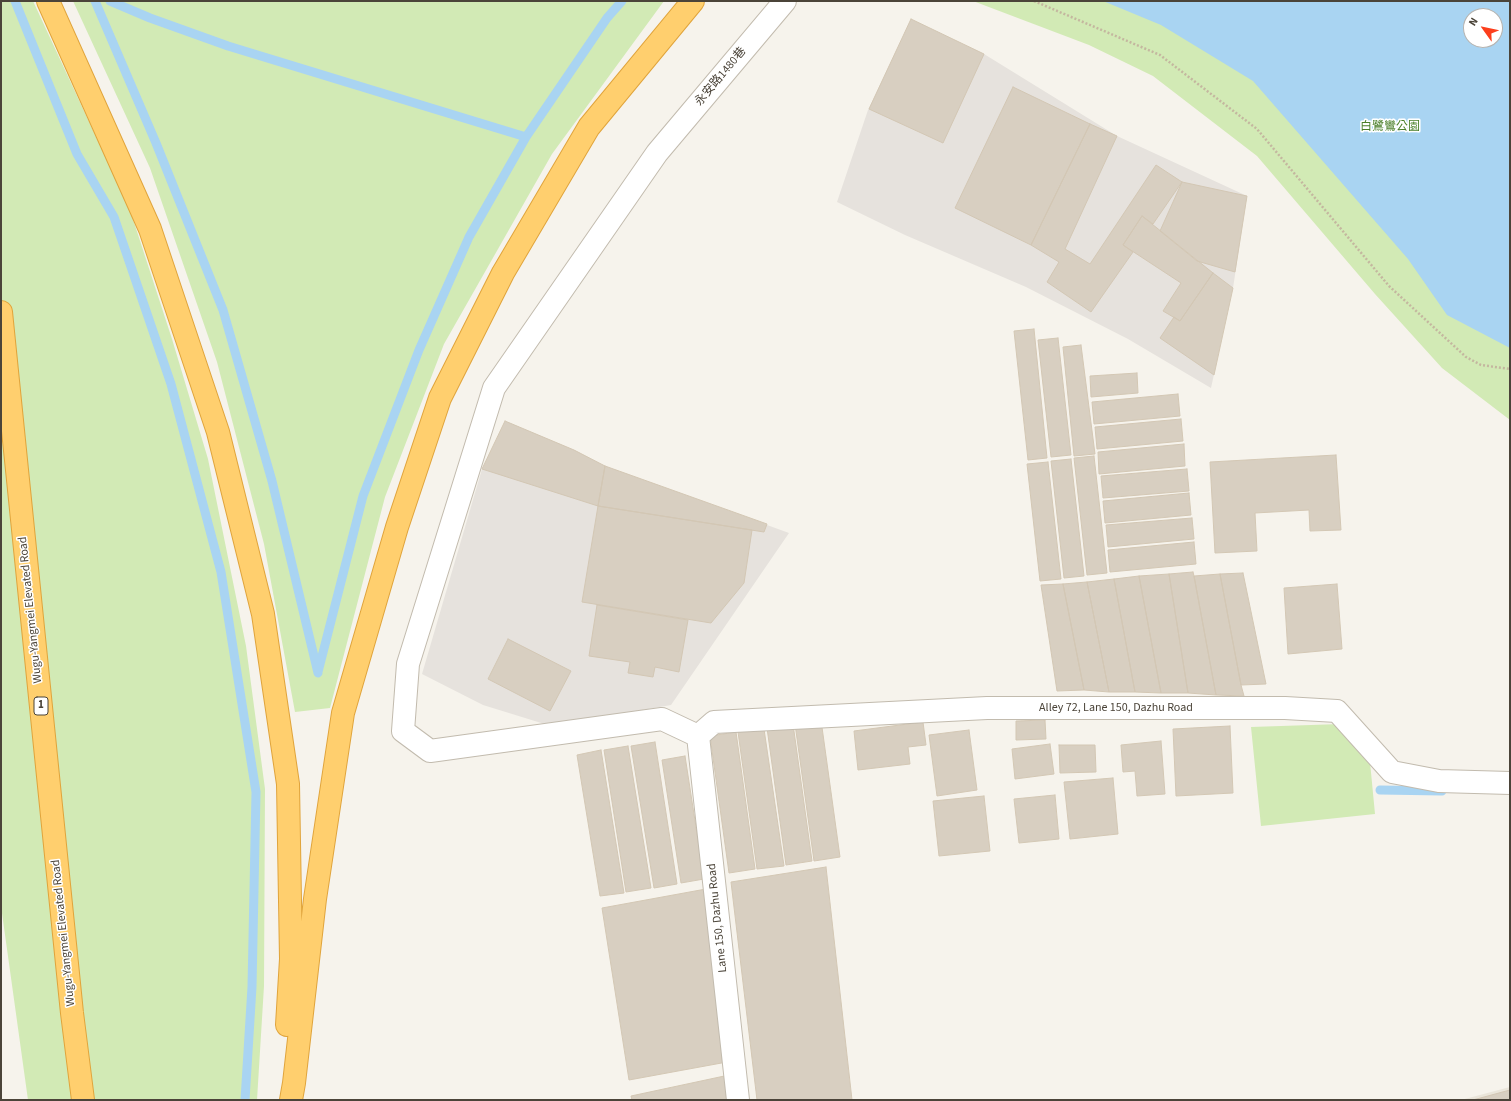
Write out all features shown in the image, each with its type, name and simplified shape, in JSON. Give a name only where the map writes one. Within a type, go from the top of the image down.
[{"type":"highway","points":[[48,1],[150,229],[218,432],[263,614],[288,784],[291,959],[282,1100]]},
{"type":"highway","points":[[291,1100],[315,899],[343,713],[397,527],[440,398],[503,273],[589,127],[693,1]]},
{"type":"highway","name":"Wugu-Yangmei Elevated Road","points":[[1,312],[82,1100]]},
{"type":"street","name":"永安路1480巷","points":[[698,736],[662,719],[430,751],[404,731],[408,664],[494,388],[657,153],[785,1]]},
{"type":"street","name":"Alley 72, Lane 150, Dazhu Road","points":[[698,736],[714,722],[987,708],[1285,708],[1337,711],[1392,772],[1439,781],[1510,783]]},
{"type":"street","name":"Lane 150, Dazhu Road","points":[[698,736],[738,1100]]},
{"type":"path","points":[[1034,1],[1160,55],[1257,129],[1389,286],[1466,357],[1482,365],[1510,369]]},
{"type":"shaded area","points":[[911,19],[984,54],[1117,136],[1247,196],[1233,288],[1211,388],[1128,339],[1026,287],[905,235],[837,202],[868,110]]},
{"type":"shaded area","points":[[505,421],[574,450],[605,466],[789,533],[671,705],[551,726],[483,705],[422,674],[482,469]]},
{"type":"shaded area","points":[[1510,1087],[1510,1100],[1461,1100]]},
{"type":"green space","points":[[1,1],[33,1],[130,210],[172,339],[208,459],[246,646],[265,789],[264,986],[257,1100],[28,1100],[1,906]]},
{"type":"green space","points":[[73,1],[664,1],[552,154],[444,344],[385,497],[330,708],[295,712],[264,544],[217,362],[150,168]]},
{"type":"green space","name":"白鷺鸞公園","points":[[973,1],[1510,1],[1510,420],[1442,368],[1375,294],[1257,156],[1153,76],[1089,45]]},
{"type":"green space","points":[[1341,724],[1370,762],[1375,814],[1261,826],[1251,727]]},
{"type":"water","name":"白鷺鸞公園","points":[[1103,1],[1510,1],[1510,348],[1447,315],[1408,259],[1253,81],[1161,25]]},
{"type":"building","points":[[911,19],[984,54],[943,143],[869,109]]},
{"type":"building","points":[[1013,87],[1090,124],[1031,245],[955,208]]},
{"type":"building","points":[[1090,124],[1117,136],[1065,249],[1090,264],[1156,165],[1182,182],[1153,224],[1142,216],[1123,245],[1133,252],[1091,312],[1047,282],[1059,262],[1031,245]]},
{"type":"building","points":[[1182,182],[1247,196],[1235,272],[1197,261],[1160,231]]},
{"type":"building","points":[[1142,216],[1213,273],[1180,321],[1163,311],[1181,283],[1123,245]]},
{"type":"building","points":[[1213,273],[1233,288],[1214,375],[1160,338],[1174,317],[1180,321]]},
{"type":"building","points":[[1034,329],[1047,458],[1028,460],[1014,331]]},
{"type":"building","points":[[1058,338],[1071,455],[1051,457],[1038,340]]},
{"type":"building","points":[[1081,345],[1095,454],[1074,456],[1063,347]]},
{"type":"building","points":[[1137,373],[1138,393],[1091,397],[1090,376]]},
{"type":"building","points":[[1178,394],[1180,416],[1094,424],[1092,402]]},
{"type":"building","points":[[1181,419],[1183,441],[1097,449],[1095,427]]},
{"type":"building","points":[[505,421],[574,450],[605,466],[598,506],[482,469]]},
{"type":"building","points":[[1184,444],[1185,466],[1099,474],[1098,452]]},
{"type":"building","points":[[1336,455],[1341,530],[1310,531],[1309,510],[1255,513],[1257,551],[1215,553],[1210,462]]},
{"type":"building","points":[[1094,456],[1107,573],[1087,575],[1074,458]]},
{"type":"building","points":[[1071,459],[1084,576],[1064,578],[1051,461]]},
{"type":"building","points":[[1048,462],[1061,579],[1040,581],[1027,464]]},
{"type":"building","points":[[605,466],[767,524],[764,532],[598,506]]},
{"type":"building","points":[[1187,469],[1189,491],[1103,498],[1101,476]]},
{"type":"building","points":[[1189,493],[1191,515],[1105,523],[1103,501]]},
{"type":"building","points":[[598,506],[752,530],[744,583],[711,623],[582,602]]},
{"type":"building","points":[[1192,518],[1194,539],[1108,547],[1106,525]]},
{"type":"building","points":[[1194,542],[1196,564],[1110,572],[1108,550]]},
{"type":"building","points":[[1193,572],[1216,695],[1188,693],[1169,574]]},
{"type":"building","points":[[1243,573],[1266,684],[1241,685],[1220,574]]},
{"type":"building","points":[[1169,574],[1188,693],[1161,693],[1139,576]]},
{"type":"building","points":[[1220,574],[1244,696],[1216,695],[1194,576]]},
{"type":"building","points":[[1139,576],[1161,693],[1135,692],[1114,579]]},
{"type":"building","points":[[1114,579],[1135,692],[1109,692],[1087,582]]},
{"type":"building","points":[[1087,582],[1109,692],[1084,690],[1063,584]]},
{"type":"building","points":[[1063,584],[1084,690],[1057,691],[1041,585]]},
{"type":"building","points":[[1337,584],[1342,649],[1288,654],[1284,588]]},
{"type":"building","points":[[597,605],[688,620],[679,672],[655,667],[653,677],[628,673],[630,662],[589,656]]},
{"type":"building","points":[[508,639],[571,671],[550,711],[488,679]]},
{"type":"building","points":[[821,720],[840,857],[814,861],[795,724]]},
{"type":"building","points":[[1045,720],[1046,739],[1016,740],[1016,721]]},
{"type":"building","points":[[923,722],[926,745],[908,747],[910,764],[858,770],[854,731]]},
{"type":"building","points":[[793,724],[812,861],[786,865],[767,728]]},
{"type":"building","points":[[1230,726],[1233,793],[1176,796],[1173,729]]},
{"type":"building","points":[[764,729],[784,866],[757,869],[738,732]]},
{"type":"building","points":[[969,730],[977,790],[937,796],[929,735]]},
{"type":"building","points":[[736,732],[755,869],[729,873],[710,736]]},
{"type":"building","points":[[1161,741],[1165,794],[1137,796],[1135,771],[1123,772],[1121,745]]},
{"type":"building","points":[[655,742],[677,884],[654,888],[631,746]]},
{"type":"building","points":[[1050,744],[1054,774],[1015,779],[1012,749]]},
{"type":"building","points":[[1059,745],[1095,745],[1096,772],[1060,773]]},
{"type":"building","points":[[628,746],[651,888],[626,892],[604,750]]},
{"type":"building","points":[[601,750],[624,893],[600,896],[577,755]]},
{"type":"building","points":[[685,756],[704,879],[681,883],[662,760]]},
{"type":"building","points":[[1113,778],[1118,834],[1070,839],[1064,782]]},
{"type":"building","points":[[1055,795],[1059,839],[1019,843],[1014,799]]},
{"type":"building","points":[[984,796],[990,851],[939,856],[933,801]]},
{"type":"building","points":[[826,867],[852,1100],[757,1100],[731,882]]},
{"type":"building","points":[[706,889],[727,1062],[629,1080],[602,908]]},
{"type":"building","points":[[729,1075],[731,1100],[632,1100],[631,1096]]},
{"type":"building","points":[[1510,1090],[1510,1100],[1473,1100]]},
{"type":"waterway","points":[[15,1],[77,154],[114,217],[171,384],[221,572],[256,792],[252,987],[245,1100]]},
{"type":"waterway","points":[[95,1],[156,143],[223,310],[272,481],[318,673]]},
{"type":"waterway","points":[[110,1],[150,18],[228,46],[526,137],[607,18],[622,1]]},
{"type":"waterway","points":[[318,672],[363,496],[419,350],[469,237],[526,137]]},
{"type":"waterway","points":[[1380,790],[1442,791]]}]
